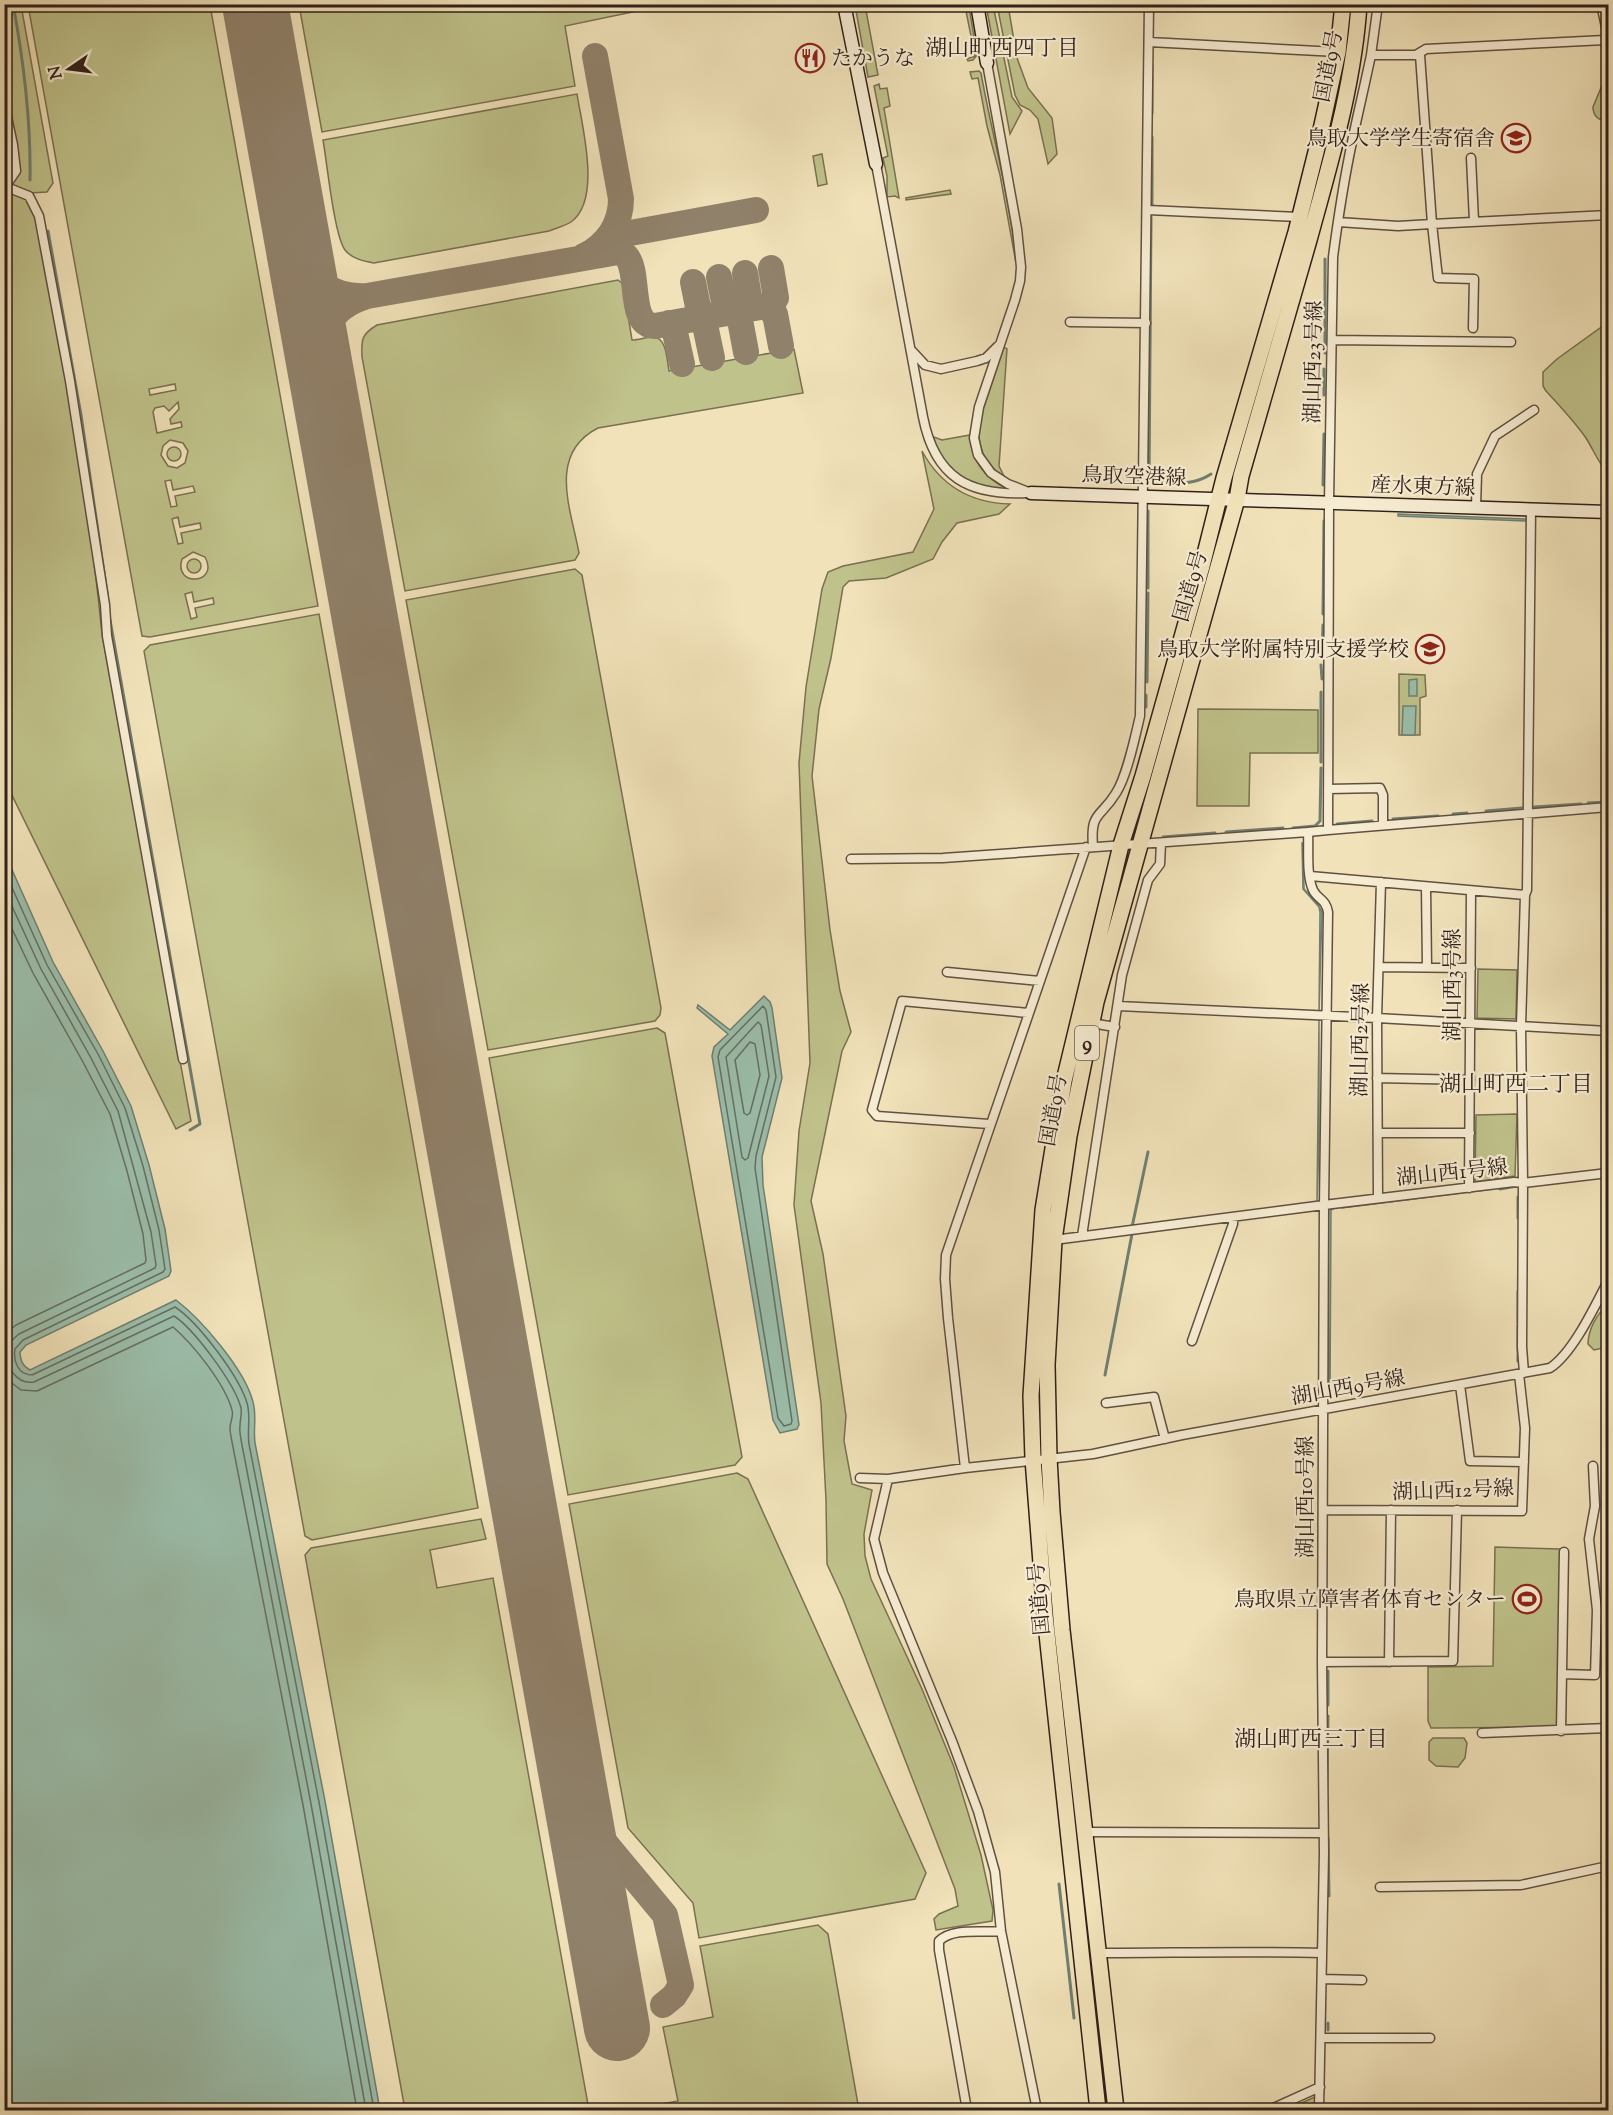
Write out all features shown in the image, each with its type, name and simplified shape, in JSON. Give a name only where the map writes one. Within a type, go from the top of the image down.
[{"type":"highway","name":"国道9号","points":[[1098,2110],[1045,1615],[1033,1460],[1031,1396],[1044,1200],[1064,1081],[1121,845],[1143,776],[1221,498],[1224,478],[1299,217],[1338,52],[1343,4]]},
{"type":"highway","name":"国道9号","points":[[1116,2110],[1058,1588],[1049,1458],[1047,1365],[1054,1240],[1069,1136],[1091,1023],[1237,499],[1241,476],[1288,318],[1328,170],[1346,90],[1359,4]]},
{"type":"street","points":[[844,4],[929,443],[946,470],[963,483],[980,490],[1005,494],[1031,493]]},
{"type":"street","points":[[977,4],[1021,263],[1020,281],[976,417],[975,444],[981,459],[991,473],[1008,484],[1031,493]]},
{"type":"street","points":[[964,1468],[946,1298],[946,1255],[975,1173],[989,1124],[1089,847],[1091,828],[1098,815],[1117,793],[1140,716],[1149,4]]},
{"type":"street","name":"湖山西23号線","points":[[1329,502],[1333,257],[1352,142],[1371,55],[1378,4]]},
{"type":"street","points":[[1416,56],[1426,49],[1605,40],[1608,36],[1601,4]]},
{"type":"street","points":[[1149,42],[1338,52]]},
{"type":"street","points":[[1371,55],[1420,56],[1438,278],[1474,279],[1473,328]]},
{"type":"street","points":[[4,103],[16,171],[5,187],[29,196],[39,216],[93,528],[105,605],[107,636],[183,1059]]},
{"type":"street","points":[[1471,158],[1474,221]]},
{"type":"street","points":[[1148,210],[1299,217]]},
{"type":"street","points":[[1338,222],[1398,226],[1608,215]]},
{"type":"street","points":[[1070,322],[1146,322]]},
{"type":"street","points":[[1332,340],[1510,342]]},
{"type":"street","points":[[915,374],[968,364],[986,358],[1000,344]]},
{"type":"street","points":[[909,345],[921,362],[929,367],[940,369]]},
{"type":"street","points":[[1476,507],[1477,474],[1495,436],[1534,410]]},
{"type":"street","name":"鳥取空港線","points":[[1031,493],[1237,499]]},
{"type":"street","name":"産水東方線","points":[[1237,499],[1608,512]]},
{"type":"street","points":[[1328,830],[1329,502]]},
{"type":"street","name":"湖山西1号線","points":[[1054,1240],[1324,1204],[1514,1182],[1522,1183],[1521,1026],[1527,890],[1531,510]]},
{"type":"street","points":[[1328,789],[1380,788],[1383,795],[1383,825]]},
{"type":"street","points":[[851,859],[943,858],[1140,845],[1608,807]]},
{"type":"street","points":[[1308,832],[1313,891],[1324,901],[1328,912],[1324,1204]]},
{"type":"street","points":[[1082,1236],[1122,975],[1148,880],[1160,864],[1161,843]]},
{"type":"street","points":[[1310,876],[1525,895]]},
{"type":"street","name":"湖山西2号線","points":[[1378,1198],[1377,1018],[1381,882]]},
{"type":"street","points":[[1426,887],[1427,968]]},
{"type":"street","name":"湖山西3号線","points":[[1469,1188],[1471,891]]},
{"type":"street","points":[[1379,967],[1471,968]]},
{"type":"street","points":[[947,972],[1040,981]]},
{"type":"street","points":[[989,1124],[877,1116],[872,1110],[902,1001],[1028,1013]]},
{"type":"street","points":[[1118,1006],[1608,1031]]},
{"type":"street","points":[[1091,1023],[1115,1027]]},
{"type":"street","points":[[1377,1078],[1470,1080]]},
{"type":"street","points":[[1378,1133],[1470,1133]]},
{"type":"street","points":[[1522,1183],[1608,1173]]},
{"type":"street","name":"湖山西12号線","points":[[1323,1510],[1522,1511],[1525,1428],[1522,1373],[1522,1183]]},
{"type":"street","name":"湖山西10号線","points":[[1319,2110],[1323,1833],[1324,1204]]},
{"type":"street","points":[[1192,1341],[1218,1273],[1233,1224],[1233,1217]]},
{"type":"street","name":"湖山西9号線","points":[[860,1478],[888,1479],[1093,1454],[1550,1368],[1560,1362],[1608,1281]]},
{"type":"street","points":[[1460,1385],[1470,1461],[1524,1462]]},
{"type":"street","points":[[1106,1403],[1154,1397],[1165,1439]]},
{"type":"street","points":[[1562,1674],[1595,1675],[1597,1610],[1589,1539],[1595,1506],[1593,1466]]},
{"type":"street","points":[[888,1479],[874,1539],[884,1573],[978,1811],[995,1872],[1001,1930],[1037,2110]]},
{"type":"street","points":[[1389,1662],[1391,1510]]},
{"type":"street","points":[[1322,1662],[1453,1661],[1457,1510]]},
{"type":"street","points":[[1561,1731],[1564,1552]]},
{"type":"street","points":[[1482,1733],[1608,1728]]},
{"type":"street","points":[[1085,1832],[1323,1833]]},
{"type":"street","points":[[1380,1887],[1521,1885],[1608,1866]]},
{"type":"street","points":[[967,2110],[939,1941],[953,1934],[1001,1930]]},
{"type":"street","points":[[1098,1953],[1248,1951],[1322,1953]]},
{"type":"street","points":[[1322,1979],[1362,1980]]},
{"type":"street","points":[[1321,2038],[1430,2038]]},
{"type":"street","points":[[1269,2110],[1320,2087]]},
{"type":"green space","points":[[299,4],[666,5],[565,26],[575,86],[322,132]]},
{"type":"green space","points":[[4,5],[21,5],[53,183],[47,192],[29,193],[13,186],[11,181],[18,160],[5,86]]},
{"type":"green space","points":[[28,5],[210,5],[318,606],[150,637],[142,636]],"holes":[[[175,384],[176,390],[150,395],[149,389]],[[178,402],[179,409],[170,419],[171,424],[181,422],[182,427],[157,433],[153,412],[155,408],[164,406],[169,411]],[[170,440],[183,443],[188,451],[185,463],[177,468],[168,466],[161,455],[163,446]],[[171,480],[173,490],[193,486],[195,492],[175,496],[177,506],[171,507],[165,481]],[[178,517],[180,527],[200,523],[201,529],[181,533],[183,543],[178,544],[172,519]],[[193,552],[205,557],[208,566],[206,573],[196,579],[184,575],[181,568],[182,559]],[[192,592],[194,602],[213,598],[214,604],[195,608],[197,617],[191,619],[185,594]]]},
{"type":"green space","points":[[855,5],[865,5],[878,75],[868,77]]},
{"type":"green space","points":[[958,5],[966,5],[969,7],[977,55],[973,60],[968,61],[967,59],[975,56],[965,6]]},
{"type":"green space","points":[[986,5],[993,5],[1012,97],[1022,111],[1010,134]]},
{"type":"green space","points":[[997,5],[1008,5],[1017,58],[1028,88],[1052,118],[1057,154],[1048,164],[1038,119],[1030,110],[1020,105],[1015,95]]},
{"type":"green space","points":[[979,71],[1006,191],[1016,263],[1000,175],[987,126],[978,78],[972,79],[970,72]]},
{"type":"green space","points":[[1608,71],[1608,122],[1597,118],[1593,107]]},
{"type":"green space","points":[[879,84],[880,89],[887,88],[890,106],[884,108],[899,198],[887,197],[887,176],[883,158],[888,156],[874,86]]},
{"type":"green space","points":[[577,94],[588,162],[588,180],[586,197],[580,211],[571,222],[549,231],[374,263],[355,258],[345,250],[337,230],[323,140]]},
{"type":"green space","points":[[4,119],[13,167],[5,172],[4,172]]},
{"type":"green space","points":[[822,154],[827,184],[818,186],[813,156]]},
{"type":"green space","points":[[5,190],[21,195],[28,202],[38,223],[44,249],[81,466],[102,634],[191,1121],[176,1129],[5,781]]},
{"type":"green space","points":[[950,190],[951,194],[906,200],[906,198]]},
{"type":"green space","points":[[618,280],[623,284],[632,340],[658,338],[666,350],[669,371],[794,349],[803,393],[598,428],[582,439],[572,452],[567,467],[568,501],[579,553],[575,560],[405,591],[362,357],[362,341],[365,334],[377,325]]},
{"type":"green space","points":[[1608,310],[1608,474],[1586,438],[1546,391],[1543,386],[1543,372],[1604,325]]},
{"type":"green space","points":[[1004,347],[1007,349],[999,466],[1005,478],[987,461],[979,439],[979,422]]},
{"type":"green space","points":[[970,435],[973,453],[981,468],[1007,491],[989,489],[966,481],[941,460],[931,436],[942,440]]},
{"type":"green space","points":[[171,447],[177,447],[181,454],[177,461],[171,461],[167,457],[167,451]]},
{"type":"green space","points":[[922,451],[938,474],[958,490],[982,500],[1010,504],[999,514],[957,523],[942,542],[933,559],[886,578],[849,581],[843,587],[831,658],[819,709],[812,776],[830,930],[840,991],[851,1032],[842,1051],[811,1201],[823,1254],[846,1416],[844,1441],[852,1484],[872,1490],[864,1534],[865,1556],[871,1579],[922,1689],[954,1767],[981,1855],[993,1910],[992,1921],[936,1930],[934,1919],[939,1914],[958,1906],[955,1889],[843,1599],[827,1564],[821,1403],[794,1205],[799,1131],[810,1063],[799,763],[806,687],[822,589],[828,572],[843,566],[913,552],[934,509]]},
{"type":"green space","points":[[191,559],[197,559],[201,566],[197,573],[191,573],[187,569],[187,563]]},
{"type":"green space","points":[[575,569],[582,575],[661,1008],[660,1015],[655,1021],[488,1050],[406,600]]},
{"type":"green space","points":[[319,614],[478,1508],[312,1540],[305,1536],[144,651],[150,645]]},
{"type":"green space","points":[[1399,674],[1425,675],[1426,696],[1420,698],[1420,735],[1399,735]]},
{"type":"green space","points":[[1198,709],[1318,710],[1318,753],[1250,753],[1249,806],[1197,806]]},
{"type":"green space","points":[[1478,969],[1517,970],[1516,1019],[1477,1018]]},
{"type":"green space","points":[[657,1028],[665,1033],[742,1457],[735,1465],[568,1495],[489,1058]]},
{"type":"green space","points":[[1517,1114],[1515,1176],[1475,1182],[1476,1115]]},
{"type":"green space","points":[[1608,1305],[1608,1347],[1594,1350],[1588,1344],[1591,1328]]},
{"type":"green space","points":[[737,1473],[748,1479],[926,1873],[915,1899],[699,1938],[693,1903],[628,1828],[569,1504]]},
{"type":"green space","points":[[481,1519],[486,1539],[430,1550],[437,1588],[493,1578],[589,2110],[405,2110],[305,1555],[311,1548]]},
{"type":"green space","name":"鳥取県立障害者体育センター","points":[[1495,1547],[1560,1549],[1557,1727],[1431,1728],[1428,1721],[1428,1667],[1493,1666]]},
{"type":"green space","points":[[1433,1738],[1464,1738],[1467,1743],[1465,1758],[1458,1767],[1436,1766],[1429,1760],[1429,1742]]},
{"type":"green space","points":[[818,1925],[828,1934],[859,2110],[628,2110],[678,2101],[663,2027],[713,2017],[700,1946]]},
{"type":"green space","points":[[1317,2096],[1316,2110],[1286,2110]]},
{"type":"water","points":[[1398,514],[1526,519],[1526,521],[1398,516]]},
{"type":"water","points":[[1417,679],[1417,696],[1409,696],[1409,680]]},
{"type":"water","points":[[1403,706],[1416,706],[1415,735],[1402,735]]},
{"type":"water","points":[[1302,843],[1304,889],[1316,901],[1322,912],[1319,1013],[1320,912],[1319,907],[1303,889]]},
{"type":"water","points":[[5,854],[53,962],[131,1106],[165,1229],[171,1271],[169,1276],[26,1345],[20,1352],[21,1360],[30,1370],[176,1300],[221,1346],[248,1389],[254,1407],[255,1443],[325,1801],[380,2110],[5,2110]]},
{"type":"water","points":[[764,996],[772,1008],[782,1078],[762,1157],[763,1185],[799,1425],[797,1429],[780,1433],[773,1420],[712,1056],[714,1047],[728,1034],[697,1008],[698,1005],[730,1030]]},
{"type":"water","points":[[1319,1020],[1319,1142],[1317,1201]]},
{"type":"water","points":[[1493,1189],[1342,1208],[1341,1207]]},
{"type":"water","points":[[1337,1207],[1331,1210],[1329,1397],[1328,1209]]},
{"type":"waterway","points":[[13,4],[26,92],[30,180]]},
{"type":"waterway","points":[[1152,66],[1152,113]]},
{"type":"waterway","points":[[1152,137],[1152,205]]},
{"type":"waterway","points":[[1151,217],[1149,482],[1160,482]]},
{"type":"waterway","points":[[48,231],[81,415],[107,593]]},
{"type":"waterway","points":[[1325,259],[1325,353]]},
{"type":"waterway","points":[[1324,369],[1324,395]]},
{"type":"waterway","points":[[1323,485],[1324,434]]},
{"type":"waterway","points":[[1174,483],[1193,482],[1211,474]]},
{"type":"waterway","points":[[1148,511],[1148,588]]},
{"type":"waterway","points":[[1323,614],[1324,521]]},
{"type":"waterway","points":[[1147,682],[1148,593]]},
{"type":"waterway","points":[[110,620],[200,1124],[190,1130]]},
{"type":"waterway","points":[[1322,655],[1323,625]]},
{"type":"waterway","points":[[1321,665],[1322,679]]},
{"type":"waterway","points":[[1321,692],[1321,762]]},
{"type":"waterway","points":[[1146,695],[1146,707]]},
{"type":"waterway","points":[[1293,828],[1315,826],[1320,821],[1321,768]]},
{"type":"waterway","points":[[1588,803],[1608,802]]},
{"type":"waterway","points":[[1534,807],[1581,804]]},
{"type":"waterway","points":[[1486,811],[1522,808]]},
{"type":"waterway","points":[[1453,814],[1467,813]]},
{"type":"waterway","points":[[1393,819],[1438,816]]},
{"type":"waterway","points":[[1337,824],[1372,821]]},
{"type":"waterway","points":[[1226,832],[1283,828]]},
{"type":"waterway","points":[[1163,837],[1215,833]]},
{"type":"waterway","points":[[1132,1227],[1148,1152]]},
{"type":"waterway","points":[[1500,1189],[1517,1186]]},
{"type":"waterway","points":[[1518,1197],[1518,1218]]},
{"type":"waterway","points":[[1105,1375],[1132,1234]]},
{"type":"waterway","points":[[1518,1291],[1518,1322]]},
{"type":"waterway","points":[[1518,1325],[1518,1352]]},
{"type":"waterway","points":[[1518,1354],[1518,1361]]},
{"type":"waterway","points":[[1328,1671],[1328,1705]]},
{"type":"waterway","points":[[1327,1787],[1328,1716]]},
{"type":"waterway","points":[[1328,1838],[1329,1896]]},
{"type":"waterway","points":[[1059,1884],[1074,2018]]},
{"type":"waterway","points":[[1328,2023],[1328,2030]]},
{"type":"taxiway","points":[[584,256],[599,246],[611,233],[618,217],[621,199],[595,56]]},
{"type":"taxiway","points":[[601,245],[625,234],[756,210]]},
{"type":"taxiway","points":[[298,245],[308,268],[322,284],[341,294],[367,296]]},
{"type":"taxiway","points":[[322,377],[322,350],[327,327],[341,309],[367,296],[618,252],[626,256],[630,264],[637,308],[646,323],[655,326],[765,306],[775,314],[781,346]]},
{"type":"taxiway","points":[[765,306],[772,304],[776,298],[771,268]]},
{"type":"taxiway","points":[[745,273],[750,303],[746,309]]},
{"type":"taxiway","points":[[719,277],[725,307],[721,313]]},
{"type":"taxiway","points":[[693,282],[699,312],[694,319]]},
{"type":"taxiway","points":[[731,312],[740,320],[746,352]]},
{"type":"taxiway","points":[[697,319],[705,325],[712,358]]},
{"type":"taxiway","points":[[669,323],[674,328],[682,364]]},
{"type":"taxiway","points":[[574,1782],[587,1821],[665,1915],[681,1985],[674,1996],[663,2005]]},
{"type":"runway","points":[[255,4],[617,2028]]},
{"type":"place","name":"たかうな","points":[[810,58]]},
{"type":"place","name":"鳥取大学学生寄宿舎","points":[[1516,138]]},
{"type":"place","name":"鳥取大学附属特別支援学校","points":[[1430,649]]},
{"type":"place","name":"鳥取県立障害者体育センター","points":[[1527,1599]]},
{"type":"district","name":"湖山町西四丁目","points":[[1002,47]]},
{"type":"district","name":"湖山町西二丁目","points":[[1516,1083]]},
{"type":"district","name":"湖山町西三丁目","points":[[1311,1738]]}]
